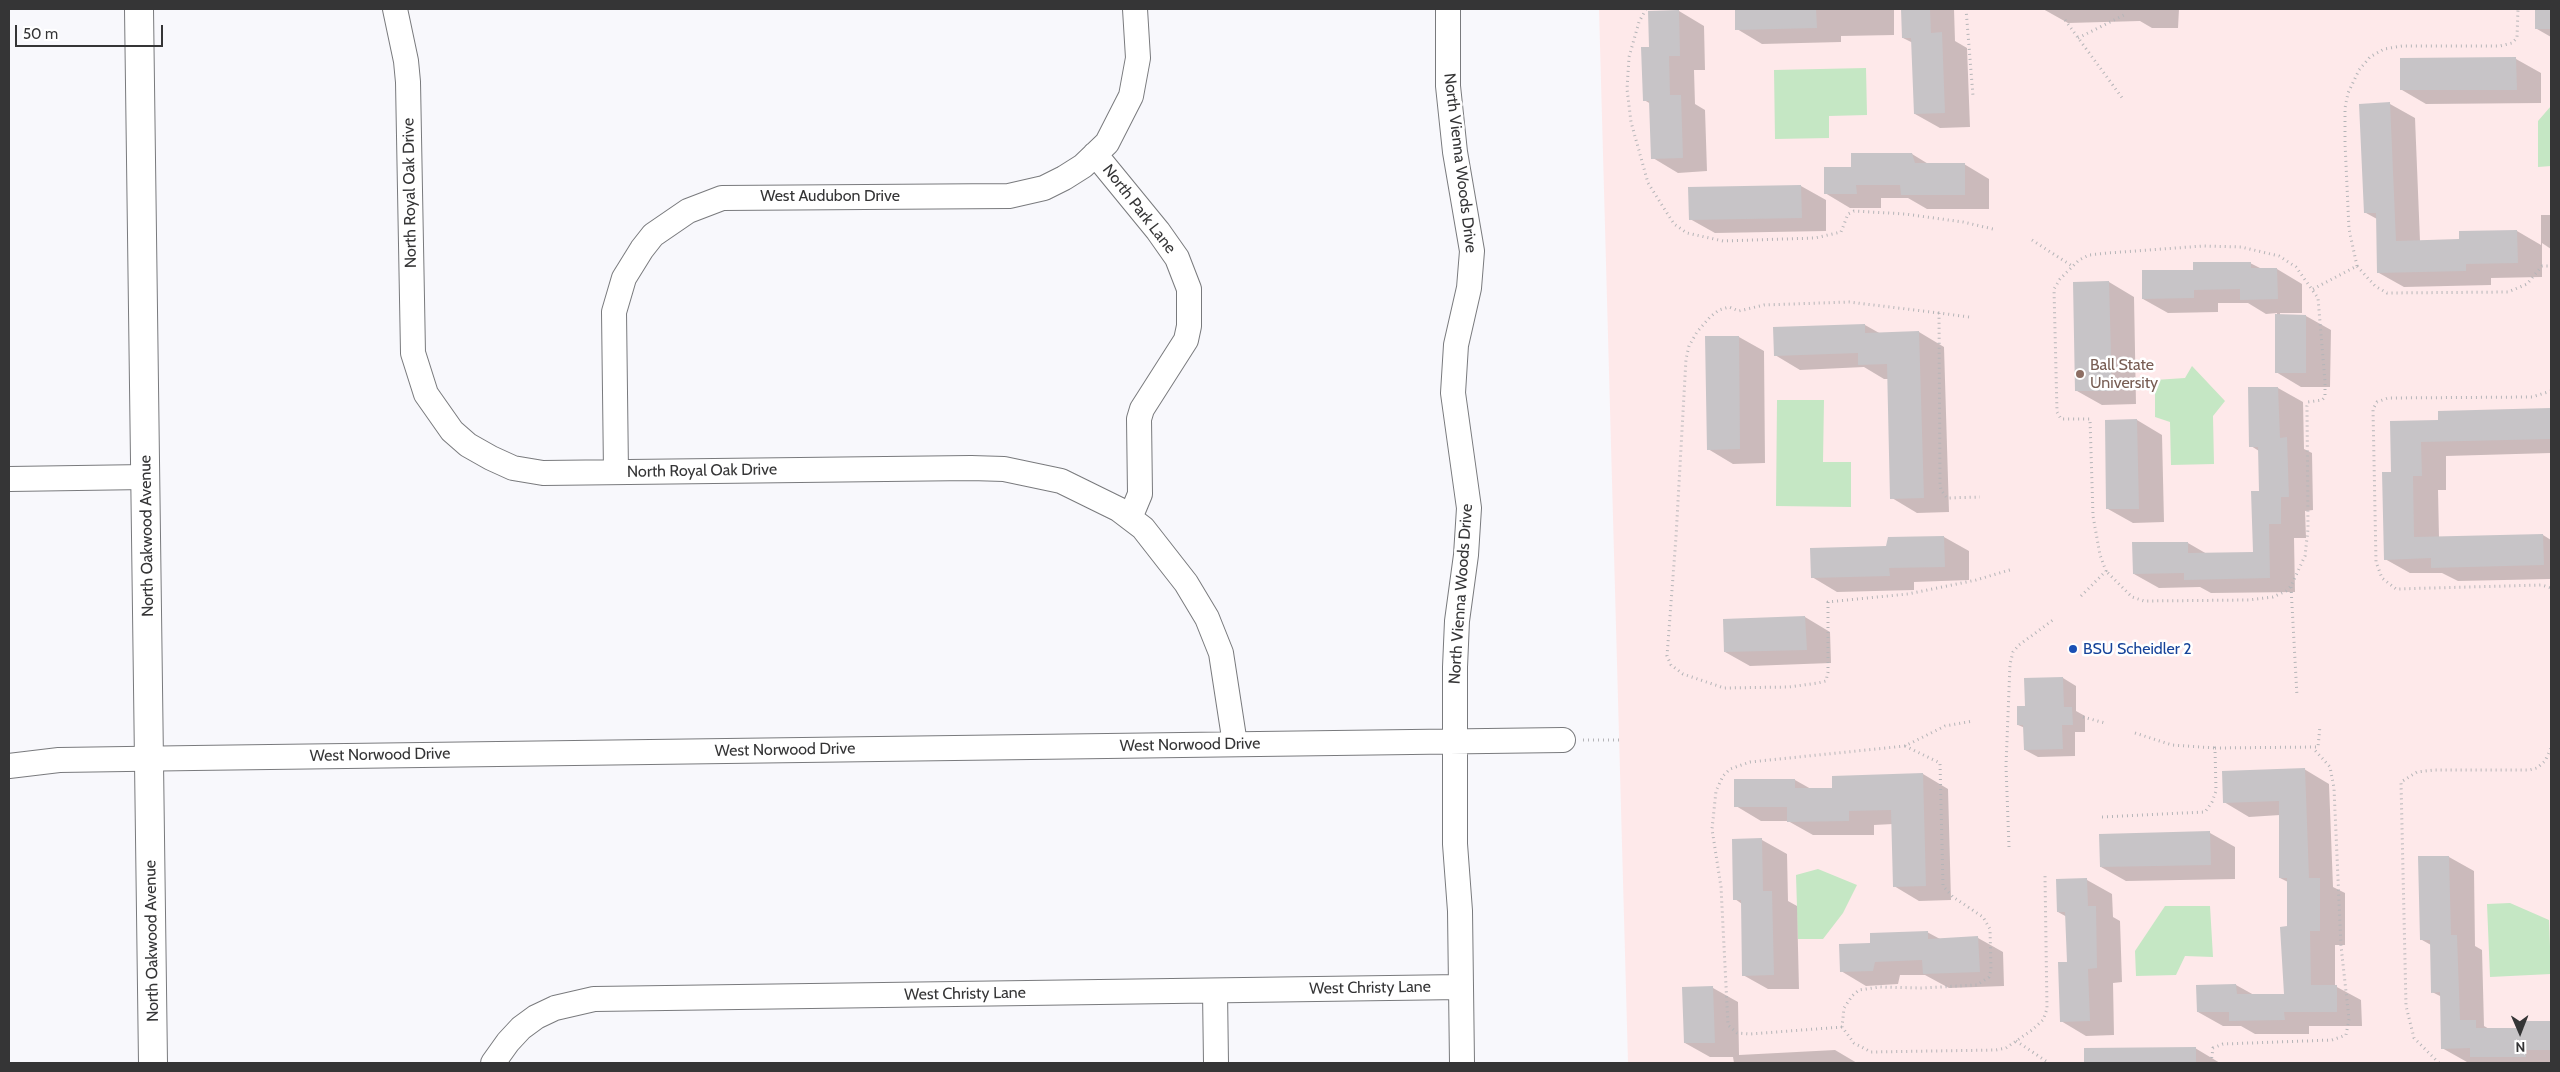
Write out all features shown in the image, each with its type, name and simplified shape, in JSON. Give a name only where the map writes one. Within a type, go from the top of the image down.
[{"type":"street","name":"North Oakwood Avenue","points":[[139,9],[153,1063]]},
{"type":"street","name":"North Royal Oak Drive","points":[[395,9],[406,61],[408,82],[412,334],[418,372],[426,394],[447,425],[468,445],[513,468],[543,472],[1004,469],[1061,482],[1096,496],[1143,528],[1186,583],[1207,618],[1222,653],[1235,744]]},
{"type":"street","name":"West Audubon Drive","points":[[616,472],[614,312],[618,294],[627,272],[653,235],[670,222],[705,204],[722,198],[742,196],[1009,196],[1044,188],[1083,166],[1096,154],[1114,132],[1130,96],[1138,58],[1135,9]]},
{"type":"street","name":"North Vienna Woods Drive","points":[[1448,9],[1448,86],[1455,152],[1472,251],[1469,288],[1456,345],[1453,392],[1469,508],[1466,555],[1457,621],[1455,741],[1455,844],[1460,911],[1462,1063]]},
{"type":"street","name":"North Park Lane","points":[[1096,154],[1158,231],[1177,258],[1189,288],[1189,326],[1186,340],[1142,409],[1139,419],[1140,494],[1130,518]]},
{"type":"street","points":[[9,478],[146,478]]},
{"type":"street","name":"West Norwood Drive","points":[[9,766],[38,761],[150,758],[1563,740]]},
{"type":"street","name":"West Christy Lane","points":[[493,1063],[520,1028],[536,1017],[555,1008],[594,999],[1461,987]]},
{"type":"street","points":[[1215,991],[1216,1063]]},
{"type":"path","points":[[1646,9],[1639,22],[1629,57],[1627,89],[1631,122],[1648,183],[1674,224],[1688,233],[1724,241],[1815,238],[1841,232],[1848,214],[1854,210],[1905,214],[1963,222],[1993,229]]},
{"type":"path","points":[[1966,9],[1973,96]]},
{"type":"path","points":[[2518,9],[2517,38],[2512,43],[2500,46],[2402,46],[2384,49],[2370,57],[2359,70],[2348,93],[2345,108],[2348,229],[2357,266],[2375,286],[2387,292],[2415,294],[2508,292],[2528,284],[2542,266],[2551,266]]},
{"type":"path","points":[[2078,38],[2126,14]]},
{"type":"path","points":[[2065,20],[2123,99]]},
{"type":"path","points":[[2032,240],[2072,266]]},
{"type":"path","points":[[2203,246],[2241,247],[2279,256],[2296,267],[2313,288],[2318,298],[2322,328],[2325,397],[2322,400],[2308,402],[2307,406],[2308,529],[2305,556],[2291,586],[2286,591],[2273,597],[2249,600],[2144,601],[2126,593],[2106,571],[2096,538],[2093,516],[2090,419],[2061,419],[2057,412],[2054,290],[2060,279],[2072,266],[2090,255],[2203,246]]},
{"type":"path","points":[[2313,288],[2357,266]]},
{"type":"path","points":[[1969,317],[1849,302],[1764,305],[1740,311],[1729,307],[1719,310],[1710,317],[1697,332],[1689,346],[1686,359],[1678,520],[1666,656],[1671,665],[1683,674],[1724,688],[1789,687],[1826,681],[1828,672],[1828,602],[1908,594],[1976,580],[2014,568]]},
{"type":"path","points":[[1939,313],[1941,490],[1947,498],[1980,497]]},
{"type":"path","points":[[2551,392],[2532,397],[2388,398],[2377,402],[2373,408],[2376,562],[2382,578],[2396,589],[2542,586],[2551,588]]},
{"type":"path","points":[[2081,596],[2106,571]]},
{"type":"path","points":[[2291,586],[2297,696]]},
{"type":"path","points":[[2009,847],[2006,766],[2010,664],[2013,652],[2019,645],[2054,620]]},
{"type":"path","points":[[2082,717],[2105,723]]},
{"type":"path","points":[[1842,1027],[1750,1034],[1737,1032],[1728,1024],[1722,887],[1712,829],[1716,791],[1722,776],[1730,769],[1750,762],[1905,746],[1945,726],[1973,721]]},
{"type":"path","points":[[2135,733],[2172,745],[2215,748],[2313,748],[2318,747],[2320,743],[2320,726]]},
{"type":"path","points":[[1563,740],[1619,740]]},
{"type":"path","points":[[1905,746],[1940,763],[1943,886],[1953,897],[1984,917],[1990,929],[1991,970],[1988,977],[1977,985],[1921,988],[1880,987],[1859,990],[1852,996],[1844,1008],[1842,1027],[1854,1043],[1871,1052],[1996,1050],[2006,1048],[2043,1020],[2047,1009],[2045,876]]},
{"type":"path","points":[[2102,816],[2204,812],[2212,802],[2216,791],[2215,748]]},
{"type":"path","points":[[2212,1063],[2213,1048],[2223,1044],[2332,1040],[2346,1035],[2349,1019],[2342,946],[2334,788],[2330,767],[2313,748]]},
{"type":"path","points":[[2439,1063],[2414,1038],[2406,1006],[2401,782],[2417,772],[2434,770],[2529,770],[2537,768],[2545,761],[2551,748]]},
{"type":"path","points":[[2016,1041],[2049,1063]]},
{"type":"shaded area","name":"Ball State University","points":[[1599,9],[2551,9],[2551,1063],[1628,1063]]},
{"type":"green space","points":[[1866,68],[1867,115],[1829,116],[1829,138],[1775,139],[1774,70]]},
{"type":"green space","points":[[2551,106],[2551,166],[2538,167],[2538,121]]},
{"type":"green space","points":[[2192,366],[2225,401],[2213,416],[2214,464],[2171,465],[2170,422],[2155,417],[2155,380],[2185,378]]},
{"type":"green space","points":[[1777,400],[1824,400],[1823,462],[1851,462],[1851,507],[1776,506]]},
{"type":"green space","points":[[1818,869],[1857,885],[1843,913],[1823,939],[1798,939],[1796,875]]},
{"type":"green space","points":[[2510,903],[2549,920],[2551,974],[2490,977],[2487,904]]},
{"type":"green space","points":[[2165,906],[2210,906],[2213,957],[2185,956],[2176,975],[2136,976],[2135,951]]},
{"type":"building","points":[[1735,9],[1816,9],[1817,28],[1735,30]]},
{"type":"building","points":[[1901,9],[1930,9],[1931,33],[1942,32],[1945,113],[1914,114],[1911,38],[1902,38]]},
{"type":"building","points":[[2535,9],[2551,9],[2551,29],[2535,29]]},
{"type":"building","points":[[1679,10],[1680,56],[1669,56],[1670,95],[1681,95],[1683,158],[1651,159],[1649,101],[1643,101],[1641,47],[1649,47],[1648,11]]},
{"type":"building","points":[[2516,57],[2517,90],[2400,90],[2400,58]]},
{"type":"building","points":[[2390,102],[2396,241],[2459,239],[2459,231],[2517,230],[2518,263],[2466,264],[2466,271],[2377,273],[2376,213],[2364,213],[2359,104]]},
{"type":"building","points":[[1851,153],[1912,153],[1915,163],[1965,163],[1965,195],[1901,195],[1900,185],[1856,185],[1857,194],[1824,194],[1824,167],[1851,167]]},
{"type":"building","points":[[1801,185],[1802,218],[1689,220],[1688,187]]},
{"type":"building","points":[[2193,262],[2251,262],[2251,268],[2277,268],[2278,299],[2240,300],[2240,289],[2194,290],[2194,298],[2142,299],[2142,270],[2193,270]]},
{"type":"building","points":[[2109,281],[2112,391],[2075,391],[2073,282]]},
{"type":"building","points":[[2275,314],[2306,315],[2306,373],[2275,373]]},
{"type":"building","points":[[1865,324],[1865,333],[1919,331],[1924,498],[1890,499],[1887,364],[1858,365],[1858,353],[1774,356],[1773,327]]},
{"type":"building","points":[[1705,336],[1739,336],[1740,449],[1707,450]]},
{"type":"building","points":[[2248,387],[2278,387],[2280,438],[2287,437],[2289,497],[2281,497],[2281,524],[2269,524],[2270,578],[2184,580],[2184,573],[2133,574],[2132,542],[2188,542],[2188,553],[2253,552],[2251,491],[2259,491],[2258,447],[2249,447]]},
{"type":"building","points":[[2551,408],[2551,439],[2421,442],[2422,476],[2413,476],[2414,537],[2543,534],[2544,565],[2431,568],[2431,558],[2384,560],[2382,472],[2391,472],[2390,421],[2438,420],[2438,411]]},
{"type":"building","points":[[2137,419],[2139,509],[2106,509],[2105,420]]},
{"type":"building","points":[[1944,536],[1945,567],[1889,568],[1890,576],[1811,578],[1810,548],[1886,546],[1888,537]]},
{"type":"building","points":[[1805,616],[1807,650],[1724,652],[1723,619]]},
{"type":"building","points":[[2063,677],[2064,707],[2072,707],[2073,725],[2062,725],[2063,749],[2024,750],[2023,725],[2017,725],[2017,706],[2025,706],[2024,678]]},
{"type":"building","points":[[2305,768],[2309,878],[2320,878],[2320,931],[2310,931],[2311,985],[2337,985],[2337,1012],[2284,1012],[2285,1020],[2229,1021],[2229,1012],[2197,1012],[2196,985],[2236,984],[2237,994],[2284,994],[2280,927],[2287,926],[2287,878],[2279,878],[2279,801],[2223,803],[2222,771]]},
{"type":"building","points":[[1923,773],[1926,886],[1893,887],[1891,810],[1849,811],[1849,821],[1787,822],[1787,807],[1734,807],[1734,779],[1795,779],[1795,788],[1832,788],[1832,776]]},
{"type":"building","points":[[2210,831],[2211,865],[2100,867],[2099,834]]},
{"type":"building","points":[[1762,838],[1763,891],[1772,891],[1774,975],[1742,976],[1741,900],[1733,900],[1732,839]]},
{"type":"building","points":[[2418,856],[2449,856],[2451,935],[2457,935],[2460,1020],[2476,1020],[2476,1028],[2524,1028],[2524,1021],[2551,1021],[2551,1050],[2526,1050],[2526,1057],[2470,1057],[2470,1048],[2441,1049],[2440,992],[2431,993],[2430,940],[2420,940]]},
{"type":"building","points":[[2087,878],[2088,906],[2096,906],[2097,968],[2088,969],[2090,1021],[2060,1022],[2058,962],[2067,962],[2065,912],[2057,912],[2056,879]]},
{"type":"building","points":[[1928,931],[1928,939],[1978,936],[1980,972],[1923,974],[1922,960],[1875,962],[1873,971],[1840,972],[1839,944],[1870,943],[1870,933]]},
{"type":"building","points":[[1713,986],[1715,1043],[1684,1043],[1682,987]]},
{"type":"building","points":[[2196,1047],[2196,1063],[2084,1063],[2084,1048]]},
{"type":"place","name":"Ball State University","points":[[2080,374]]},
{"type":"place","name":"BSU Scheidler 2","points":[[2073,649]]}]
